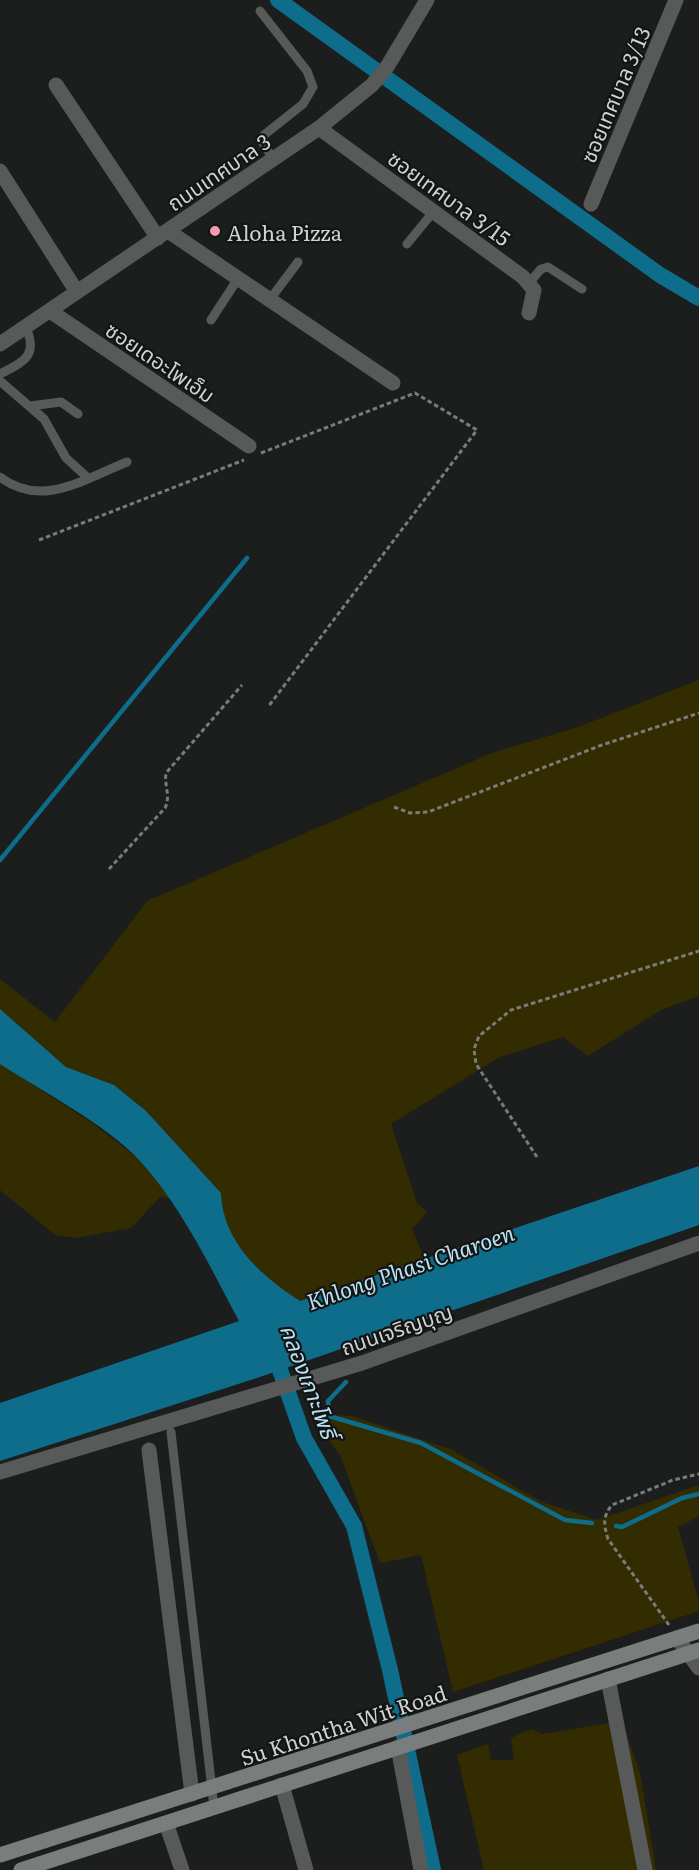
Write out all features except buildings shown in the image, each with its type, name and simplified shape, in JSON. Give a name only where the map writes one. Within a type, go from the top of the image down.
[{"type":"main road","name":"Su Khontha Wit Road","points":[[0,1855],[699,1631]]},
{"type":"main road","name":"Su Khontha Wit Road","points":[[21,1870],[694,1652]]},
{"type":"street","name":"ถนนเทศบาล 3","points":[[0,344],[319,128],[372,85],[387,67],[427,0]]},
{"type":"street","name":"ซอยเทศบาล 3/13","points":[[591,204],[676,0]]},
{"type":"street","points":[[56,85],[163,234],[239,277],[393,383]]},
{"type":"street","name":"ซอยเทศบาล 3/15","points":[[319,128],[529,283]]},
{"type":"street","points":[[0,171],[77,292]]},
{"type":"street","points":[[529,283],[535,294],[529,313]]},
{"type":"street","name":"ซอยเดอะโพเอ็ม","points":[[50,310],[252,452]]},
{"type":"street","name":"ถนนเจริญบุญ","points":[[0,1472],[362,1363],[699,1243]]},
{"type":"street","points":[[149,1450],[192,1794]]},
{"type":"street","points":[[677,1638],[694,1652],[699,1668]]},
{"type":"street","points":[[608,1680],[645,1870]]},
{"type":"street","points":[[399,1748],[421,1870]]},
{"type":"street","points":[[282,1785],[306,1870]]},
{"type":"street","points":[[166,1823],[182,1870]]},
{"type":"lane","points":[[260,11],[307,71],[313,87],[303,104],[264,135],[263,143],[273,159]]},
{"type":"lane","points":[[407,244],[434,211]]},
{"type":"lane","points":[[271,298],[298,262]]},
{"type":"lane","points":[[529,283],[541,269],[548,267],[582,289]]},
{"type":"lane","points":[[211,320],[239,277]]},
{"type":"lane","points":[[0,374],[19,364],[30,354],[33,343],[26,327]]},
{"type":"lane","points":[[0,381],[44,419],[66,458],[87,477]]},
{"type":"lane","points":[[30,406],[61,402],[78,414]]},
{"type":"lane","points":[[0,477],[29,492],[48,492],[127,462]]},
{"type":"lane","points":[[171,1432],[214,1807]]},
{"type":"path","points":[[39,540],[252,452],[415,393],[477,430],[268,707]]},
{"type":"path","points":[[109,869],[165,808],[169,800],[166,773],[242,685]]},
{"type":"path","points":[[394,807],[410,813],[428,812],[602,745],[699,713]]},
{"type":"path","points":[[537,1157],[476,1064],[474,1049],[478,1036],[511,1010],[699,951]]},
{"type":"path","points":[[677,1638],[608,1539],[604,1524],[605,1513],[612,1505],[673,1480],[699,1474]]},
{"type":"shaded area","points":[[699,680],[699,996],[661,1010],[588,1056],[563,1037],[500,1057],[391,1124],[417,1203],[427,1212],[412,1229],[425,1259],[300,1301],[258,1269],[247,1256],[229,1227],[223,1211],[221,1193],[146,1111],[114,1085],[66,1067],[0,1009],[0,979],[55,1022],[147,901],[492,753],[578,727]]},
{"type":"shaded area","points":[[0,1064],[91,1122],[139,1159],[171,1199],[160,1197],[131,1228],[76,1238],[55,1235],[0,1190]]},
{"type":"shaded area","points":[[310,1414],[352,1416],[450,1449],[542,1502],[597,1520],[699,1485],[699,1516],[678,1527],[699,1602],[699,1611],[453,1692],[421,1555],[380,1563],[340,1455]]},
{"type":"shaded area","points":[[622,1721],[640,1773],[656,1870],[484,1870],[457,1755],[488,1744],[491,1760],[514,1760],[511,1738],[531,1729],[542,1734]]},
{"type":"water","name":"Khlong Phasi Charoen","points":[[0,1009],[66,1067],[114,1085],[146,1111],[221,1193],[223,1211],[229,1227],[247,1256],[258,1269],[300,1301],[699,1166],[699,1225],[257,1378],[0,1461],[0,1403],[239,1321],[182,1218],[140,1161],[92,1121],[0,1064]]},
{"type":"waterway","points":[[278,0],[660,275],[699,298]]},
{"type":"waterway","points":[[0,860],[247,558]]},
{"type":"waterway","name":"คลองเกาะโพธิ์","points":[[273,1350],[304,1438],[354,1526],[390,1670],[433,1870]]},
{"type":"waterway","points":[[346,1382],[328,1401],[329,1416],[421,1443],[565,1520],[592,1523]]},
{"type":"waterway","points":[[616,1526],[622,1527],[682,1498],[699,1494]]},
{"type":"place","name":"Aloha Pizza","points":[[215,231]]}]
